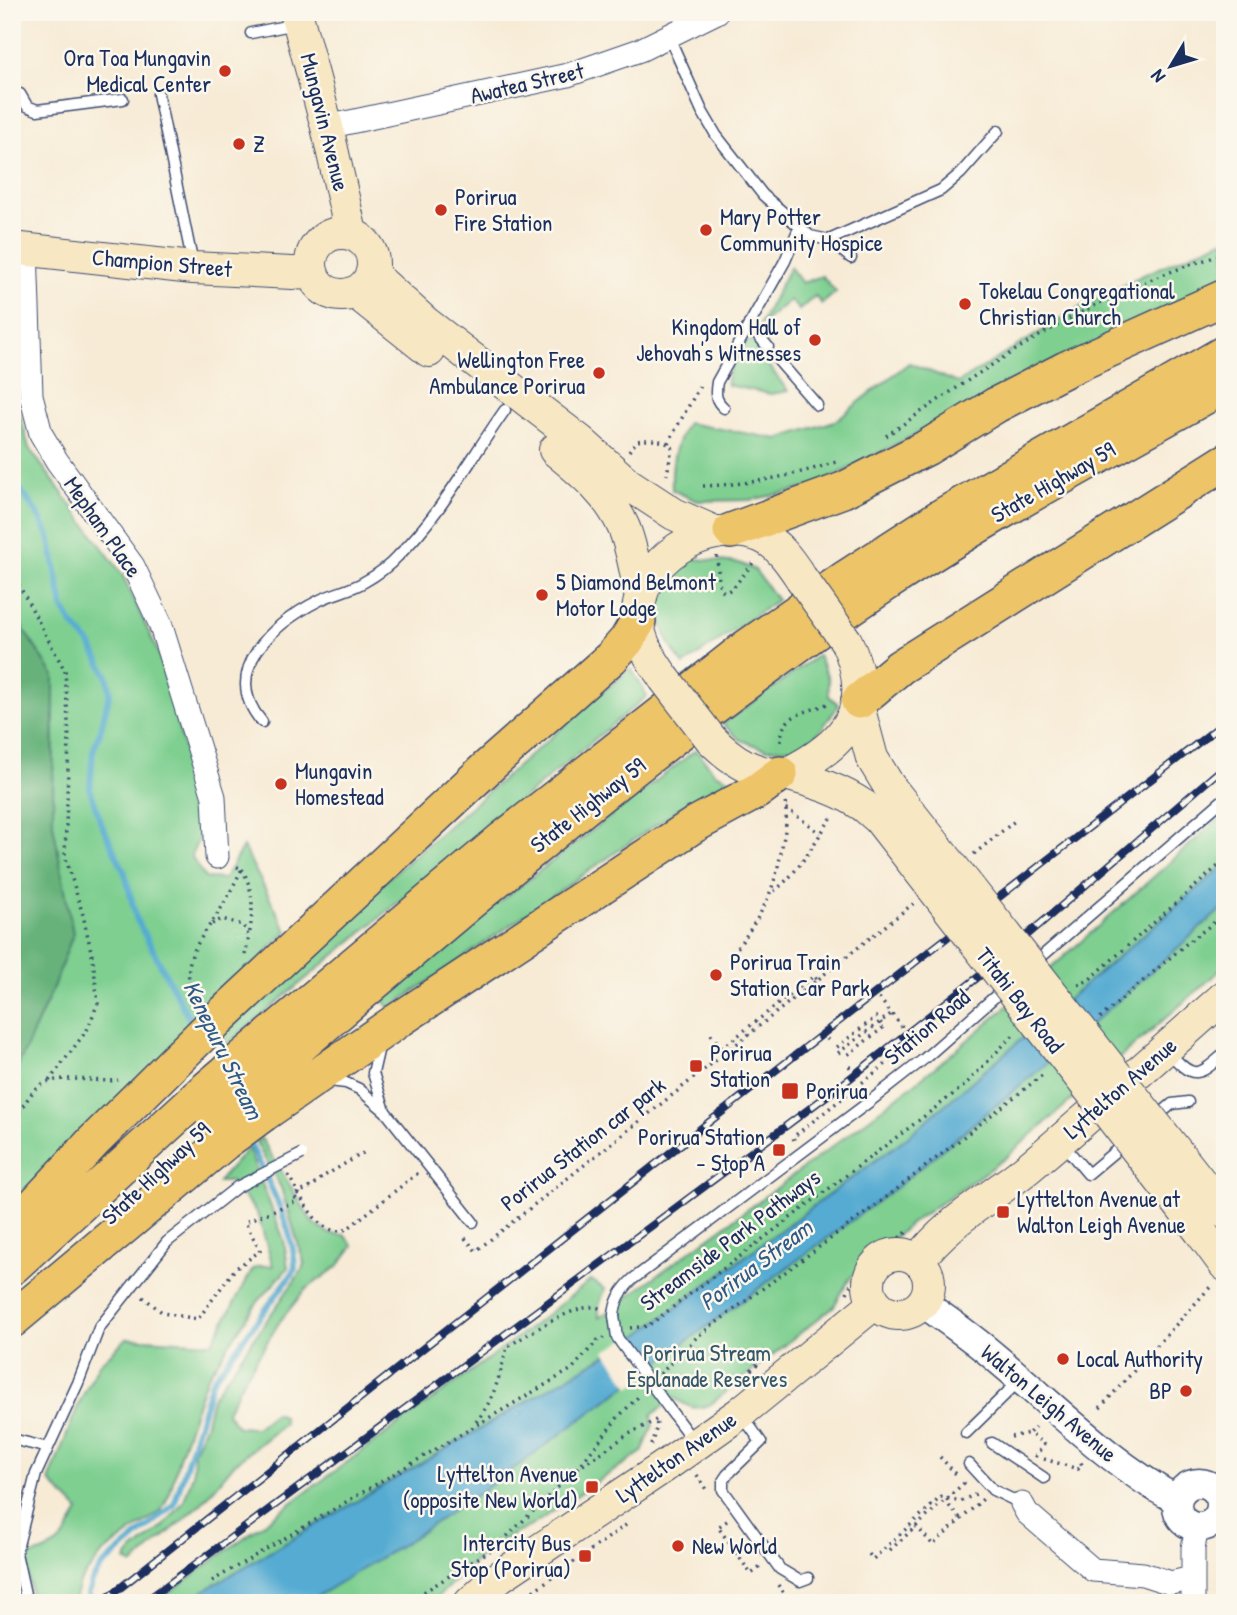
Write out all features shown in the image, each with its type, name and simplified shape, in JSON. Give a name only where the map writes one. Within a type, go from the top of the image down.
[{"type":"main road","name":"Mungavin Avenue","points":[[297,18],[327,127],[351,233]]},
{"type":"main road","points":[[339,233],[351,233],[369,248],[373,265],[363,283],[346,295],[323,288],[313,274],[312,255],[322,240],[339,233]]},
{"type":"main road","name":"Champion Street","points":[[19,248],[193,268],[313,274]]},
{"type":"main road","points":[[363,283],[505,410],[582,471],[606,498],[624,528],[639,610]]},
{"type":"main road","points":[[363,283],[426,323],[572,435],[628,484],[674,514],[722,540]]},
{"type":"main road","points":[[12,1229],[93,1142],[220,1017],[490,765],[611,658],[627,640],[649,578],[672,552],[687,543],[722,540],[842,490],[926,448],[996,405],[1066,369],[1225,297]]},
{"type":"main road","name":"State Highway 59","points":[[250,1088],[503,839],[747,647],[939,518],[1225,353]]},
{"type":"main road","name":"State Highway 59","points":[[12,1267],[214,1118],[506,870],[752,678],[891,580],[1001,512],[1225,385]]},
{"type":"main road","points":[[12,1320],[214,1118],[250,1088],[309,1084],[397,1021],[694,825],[828,750],[850,703],[900,667],[1225,462]]},
{"type":"main road","name":"Titahi Bay Road","points":[[722,540],[761,536],[783,554],[802,578],[846,641],[856,670],[850,703],[872,758],[889,786],[1225,1212]]},
{"type":"main road","name":"Titahi Bay Road","points":[[639,610],[646,649],[664,678],[711,739],[733,760],[754,769],[783,773],[829,786],[847,794],[879,819],[1200,1231],[1221,1272]]},
{"type":"main road","name":"Lyttelton Avenue","points":[[918,1261],[932,1241],[1061,1141],[1225,996]]},
{"type":"main road","name":"State Highway 59","points":[[12,1308],[214,1118]]},
{"type":"main road","points":[[902,1254],[918,1261],[927,1271],[930,1284],[923,1303],[912,1312],[899,1315],[886,1311],[875,1303],[869,1292],[869,1280],[872,1269],[880,1260],[902,1254]]},
{"type":"main road","name":"Lyttelton Avenue","points":[[470,1603],[495,1575],[696,1460],[740,1413],[875,1303]]},
{"type":"street","name":"Awatea Street","points":[[327,127],[568,75],[640,50],[717,12]]},
{"type":"street","name":"Mepham Place","points":[[19,248],[32,395],[41,434],[57,461],[133,566],[160,623],[214,797],[217,857]]},
{"type":"street","name":"Walton Leigh Avenue","points":[[923,1303],[980,1344],[1116,1462],[1177,1500]]},
{"type":"street","points":[[1193,1603],[1193,1548],[1213,1521],[1221,1506],[1219,1488],[1202,1483],[1189,1485],[1179,1494],[1178,1513],[1181,1519],[1213,1521]]},
{"type":"street","points":[[1022,1504],[1027,1513],[1093,1570],[1143,1574],[1171,1583],[1192,1578]]},
{"type":"lane","points":[[251,33],[297,18]]},
{"type":"lane","points":[[669,37],[702,111],[716,135],[763,195],[810,236],[829,240],[851,258]]},
{"type":"lane","points":[[20,94],[27,106],[37,110],[123,99]]},
{"type":"lane","points":[[158,94],[193,268]]},
{"type":"lane","points":[[829,240],[941,190],[961,173],[998,131]]},
{"type":"lane","points":[[724,408],[715,394],[717,382],[785,261],[799,228]]},
{"type":"lane","points":[[749,324],[768,347]]},
{"type":"lane","points":[[777,359],[817,405]]},
{"type":"lane","points":[[262,722],[253,712],[248,700],[246,681],[259,646],[288,620],[319,600],[362,584],[400,555],[442,502],[505,410]]},
{"type":"lane","name":"Station Road","points":[[696,1460],[670,1410],[617,1337],[614,1306],[619,1295],[633,1279],[924,1059],[1225,798]]},
{"type":"lane","points":[[385,1111],[373,1073],[375,1057],[397,1021]]},
{"type":"lane","points":[[1165,1048],[1184,1069],[1197,1072],[1204,1072],[1225,1053]]},
{"type":"lane","points":[[309,1084],[334,1080],[346,1083],[359,1089],[385,1111],[473,1223]]},
{"type":"lane","points":[[1061,1141],[1088,1174],[1171,1104],[1188,1102]]},
{"type":"lane","points":[[26,1603],[16,1552],[36,1474],[78,1383],[99,1328],[167,1242],[237,1187],[302,1154]]},
{"type":"lane","points":[[966,1433],[1020,1379]]},
{"type":"lane","points":[[740,1413],[761,1442],[727,1475],[723,1481],[723,1490],[780,1569],[800,1581],[808,1577]]},
{"type":"lane","points":[[12,1438],[48,1448]]},
{"type":"lane","points":[[992,1443],[1044,1478]]},
{"type":"lane","points":[[969,1464],[993,1490],[1022,1504]]},
{"type":"path","points":[[877,443],[964,381],[1020,346],[1100,302],[1184,265],[1225,254]]},
{"type":"path","points":[[628,453],[637,441],[646,439],[668,443],[671,447],[667,475]]},
{"type":"path","points":[[703,485],[742,484],[793,475],[841,460]]},
{"type":"path","points":[[722,540],[719,584],[723,591],[733,588],[753,563],[765,564]]},
{"type":"path","points":[[12,572],[65,671],[69,738],[65,856],[83,915],[93,960],[98,1003],[87,1030],[49,1081]]},
{"type":"path","points":[[729,959],[758,920],[772,892],[782,852],[786,808],[781,730],[786,722],[850,703]]},
{"type":"path","points":[[786,808],[821,833]]},
{"type":"path","points":[[772,892],[783,884],[831,817]]},
{"type":"path","points":[[217,857],[242,869],[250,883],[254,908],[244,959]]},
{"type":"path","points":[[1077,985],[1089,980],[1225,860]]},
{"type":"path","points":[[242,869],[210,925],[222,919],[232,920],[243,925],[249,937]]},
{"type":"path","points":[[1095,1024],[1186,944],[1225,914]]},
{"type":"path","points":[[722,1048],[814,976],[818,981]]},
{"type":"path","points":[[711,1034],[726,1054],[810,987]]},
{"type":"path","points":[[879,998],[904,1029]]},
{"type":"path","points":[[838,1053],[891,1014]]},
{"type":"path","points":[[837,1047],[876,1017],[884,1027],[845,1057]]},
{"type":"path","name":"Streamside Park Pathways","points":[[621,1332],[632,1327],[648,1326],[659,1318],[964,1086],[1011,1035],[1022,1027]]},
{"type":"path","name":"Porirua Station car park","points":[[465,1238],[476,1251],[726,1054]]},
{"type":"path","points":[[794,1140],[793,1137],[864,1080],[896,1056],[900,1060]]},
{"type":"path","points":[[849,1066],[853,1071]]},
{"type":"path","points":[[654,1380],[698,1336],[879,1203],[1048,1071]]},
{"type":"path","points":[[12,1124],[34,1091],[49,1081],[70,1079],[104,1082],[128,1078]]},
{"type":"path","points":[[130,1287],[163,1313],[198,1319],[235,1269],[260,1251],[245,1222],[297,1201],[294,1195],[313,1186],[324,1176],[365,1152]]},
{"type":"path","points":[[1100,1408],[1221,1272]]},
{"type":"path","points":[[472,1427],[493,1394],[507,1347],[556,1319],[578,1310],[601,1307]]},
{"type":"path","points":[[212,1581],[572,1369],[598,1340],[609,1336]]},
{"type":"path","points":[[406,1603],[495,1575],[619,1416],[645,1390]]},
{"type":"path","points":[[578,1468],[626,1435],[657,1420],[647,1455]]},
{"type":"path","points":[[1005,1438],[1029,1433],[1035,1427]]},
{"type":"path","points":[[1029,1433],[1044,1444],[1029,1464]]},
{"type":"path","points":[[1035,1456],[1078,1469],[1082,1466],[1079,1460]]},
{"type":"path","points":[[940,1457],[957,1475]]},
{"type":"path","points":[[696,1460],[705,1486]]},
{"type":"path","points":[[890,1550],[963,1484]]},
{"type":"path","points":[[869,1554],[873,1559],[941,1497],[968,1500],[981,1491]]},
{"type":"path","points":[[916,1526],[933,1545],[988,1495]]},
{"type":"path","points":[[947,1499],[950,1507],[961,1519]]},
{"type":"path","points":[[721,1511],[727,1521],[718,1527],[751,1574],[763,1566],[770,1575]]},
{"type":"path","points":[[516,1603],[626,1524]]},
{"type":"path","points":[[777,1584],[790,1603]]},
{"type":"path","points":[[820,1603],[825,1599]]},
{"type":"green space","points":[[1225,239],[1225,284],[934,425],[813,487],[750,500],[697,501],[672,490],[674,455],[687,423],[778,439],[835,421],[909,363],[958,383],[1079,308],[1141,276]]},
{"type":"green space","points":[[790,267],[802,283],[822,276],[836,292],[822,304],[815,296],[799,310],[790,300],[759,326]]},
{"type":"green space","points":[[12,319],[19,410],[29,448],[122,574],[158,652],[205,825],[191,856],[205,878],[224,879],[243,847],[287,931],[12,1209],[12,1079],[50,995],[73,934],[53,824],[54,676],[12,612]]},
{"type":"green space","points":[[752,340],[788,391],[771,394],[727,385],[735,360],[744,346]]},
{"type":"green space","points":[[693,555],[696,559],[739,563],[755,570],[777,600],[684,665],[665,634],[658,600],[669,576]]},
{"type":"green space","points":[[12,612],[54,676],[53,824],[73,934],[50,995],[12,1079]]},
{"type":"green space","points":[[818,655],[828,678],[829,696],[839,705],[815,738],[793,748],[766,749],[740,740],[723,724]]},
{"type":"green space","points":[[631,668],[647,696],[227,1044],[216,1027]]},
{"type":"green space","points":[[696,750],[715,773],[739,784],[686,804],[390,1008],[379,995]]},
{"type":"green space","name":"Porirua Stream Esplanade Reserves","points":[[1225,814],[1225,865],[906,1138],[631,1340],[183,1603],[155,1603],[534,1325],[591,1280],[605,1289],[599,1306],[599,1318],[768,1194],[934,1068]]},
{"type":"green space","name":"Porirua Stream Esplanade Reserves","points":[[1225,906],[1225,966],[1004,1159],[910,1224],[850,1278],[834,1306],[711,1404],[691,1407],[674,1398],[652,1415],[653,1426],[642,1452],[531,1526],[492,1545],[431,1603],[306,1603],[412,1538],[498,1480],[894,1189],[1046,1064]]},
{"type":"green space","points":[[261,1138],[313,1223],[330,1234],[345,1235],[353,1246],[338,1266],[305,1290],[280,1321],[238,1389],[227,1413],[238,1427],[256,1428],[275,1413],[283,1416],[284,1424],[234,1464],[202,1503],[132,1565],[126,1560],[133,1551],[163,1527],[183,1503],[193,1474],[194,1451],[205,1426],[212,1398],[302,1270],[304,1263],[281,1188],[256,1142]]},
{"type":"green space","points":[[248,1148],[284,1240],[288,1268],[256,1304],[206,1379],[180,1454],[170,1493],[161,1511],[103,1553],[79,1583],[73,1603],[32,1603],[26,1558],[60,1542],[79,1511],[49,1481],[79,1403],[99,1364],[127,1338],[212,1343],[253,1269],[273,1266],[257,1213],[232,1182],[218,1182]]},
{"type":"water","name":"Porirua Stream","points":[[1225,865],[1225,906],[1046,1064],[894,1189],[498,1480],[412,1538],[306,1603],[183,1603],[632,1340],[906,1138]]},
{"type":"pier","points":[[630,1336],[654,1370],[630,1387],[605,1351]]},
{"type":"waterway","name":"Kenepuru Stream","points":[[12,478],[37,513],[49,536],[63,607],[72,624],[90,644],[107,675],[110,692],[93,751],[90,789],[101,823],[125,873],[136,918],[193,1026]]},
{"type":"waterway","name":"Kenepuru Stream","points":[[91,1603],[88,1594],[101,1567],[174,1505],[212,1381],[295,1270],[294,1254],[285,1221],[248,1140]]},
{"type":"railway","points":[[101,1603],[704,1126],[1225,722]]},
{"type":"railway","points":[[143,1603],[844,1083],[977,978],[1225,766]]},
{"type":"place","name":"Ora Toa Mungavin Medical Center","points":[[225,71]]},
{"type":"place","name":"Z","points":[[239,144]]},
{"type":"place","name":"Porirua Fire Station","points":[[441,210]]},
{"type":"place","name":"Mary Potter Community Hospice","points":[[706,230]]},
{"type":"place","name":"Tokelau Congregational Christian Church","points":[[965,304]]},
{"type":"place","name":"Kingdom Hall of Jehovah's Witnesses","points":[[815,340]]},
{"type":"place","name":"Wellington Free Ambulance Porirua","points":[[599,373]]},
{"type":"place","name":"5 Diamond Belmont Motor Lodge","points":[[542,595]]},
{"type":"place","name":"Mungavin Homestead","points":[[281,784]]},
{"type":"place","name":"Porirua Train Station Car Park","points":[[716,975]]},
{"type":"place","name":"Porirua Station","points":[[696,1066]]},
{"type":"place","name":"Porirua","points":[[790,1091]]},
{"type":"place","name":"Porirua Station - Stop A","points":[[779,1150]]},
{"type":"place","name":"Lyttelton Avenue at Walton Leigh Avenue","points":[[1003,1212]]},
{"type":"place","name":"Local Authority","points":[[1063,1359]]},
{"type":"place","name":"BP","points":[[1186,1391]]},
{"type":"place","name":"Lyttelton Avenue (opposite New World)","points":[[592,1487]]},
{"type":"place","name":"New World","points":[[678,1546]]},
{"type":"place","name":"Intercity Bus Stop (Porirua)","points":[[585,1556]]}]
